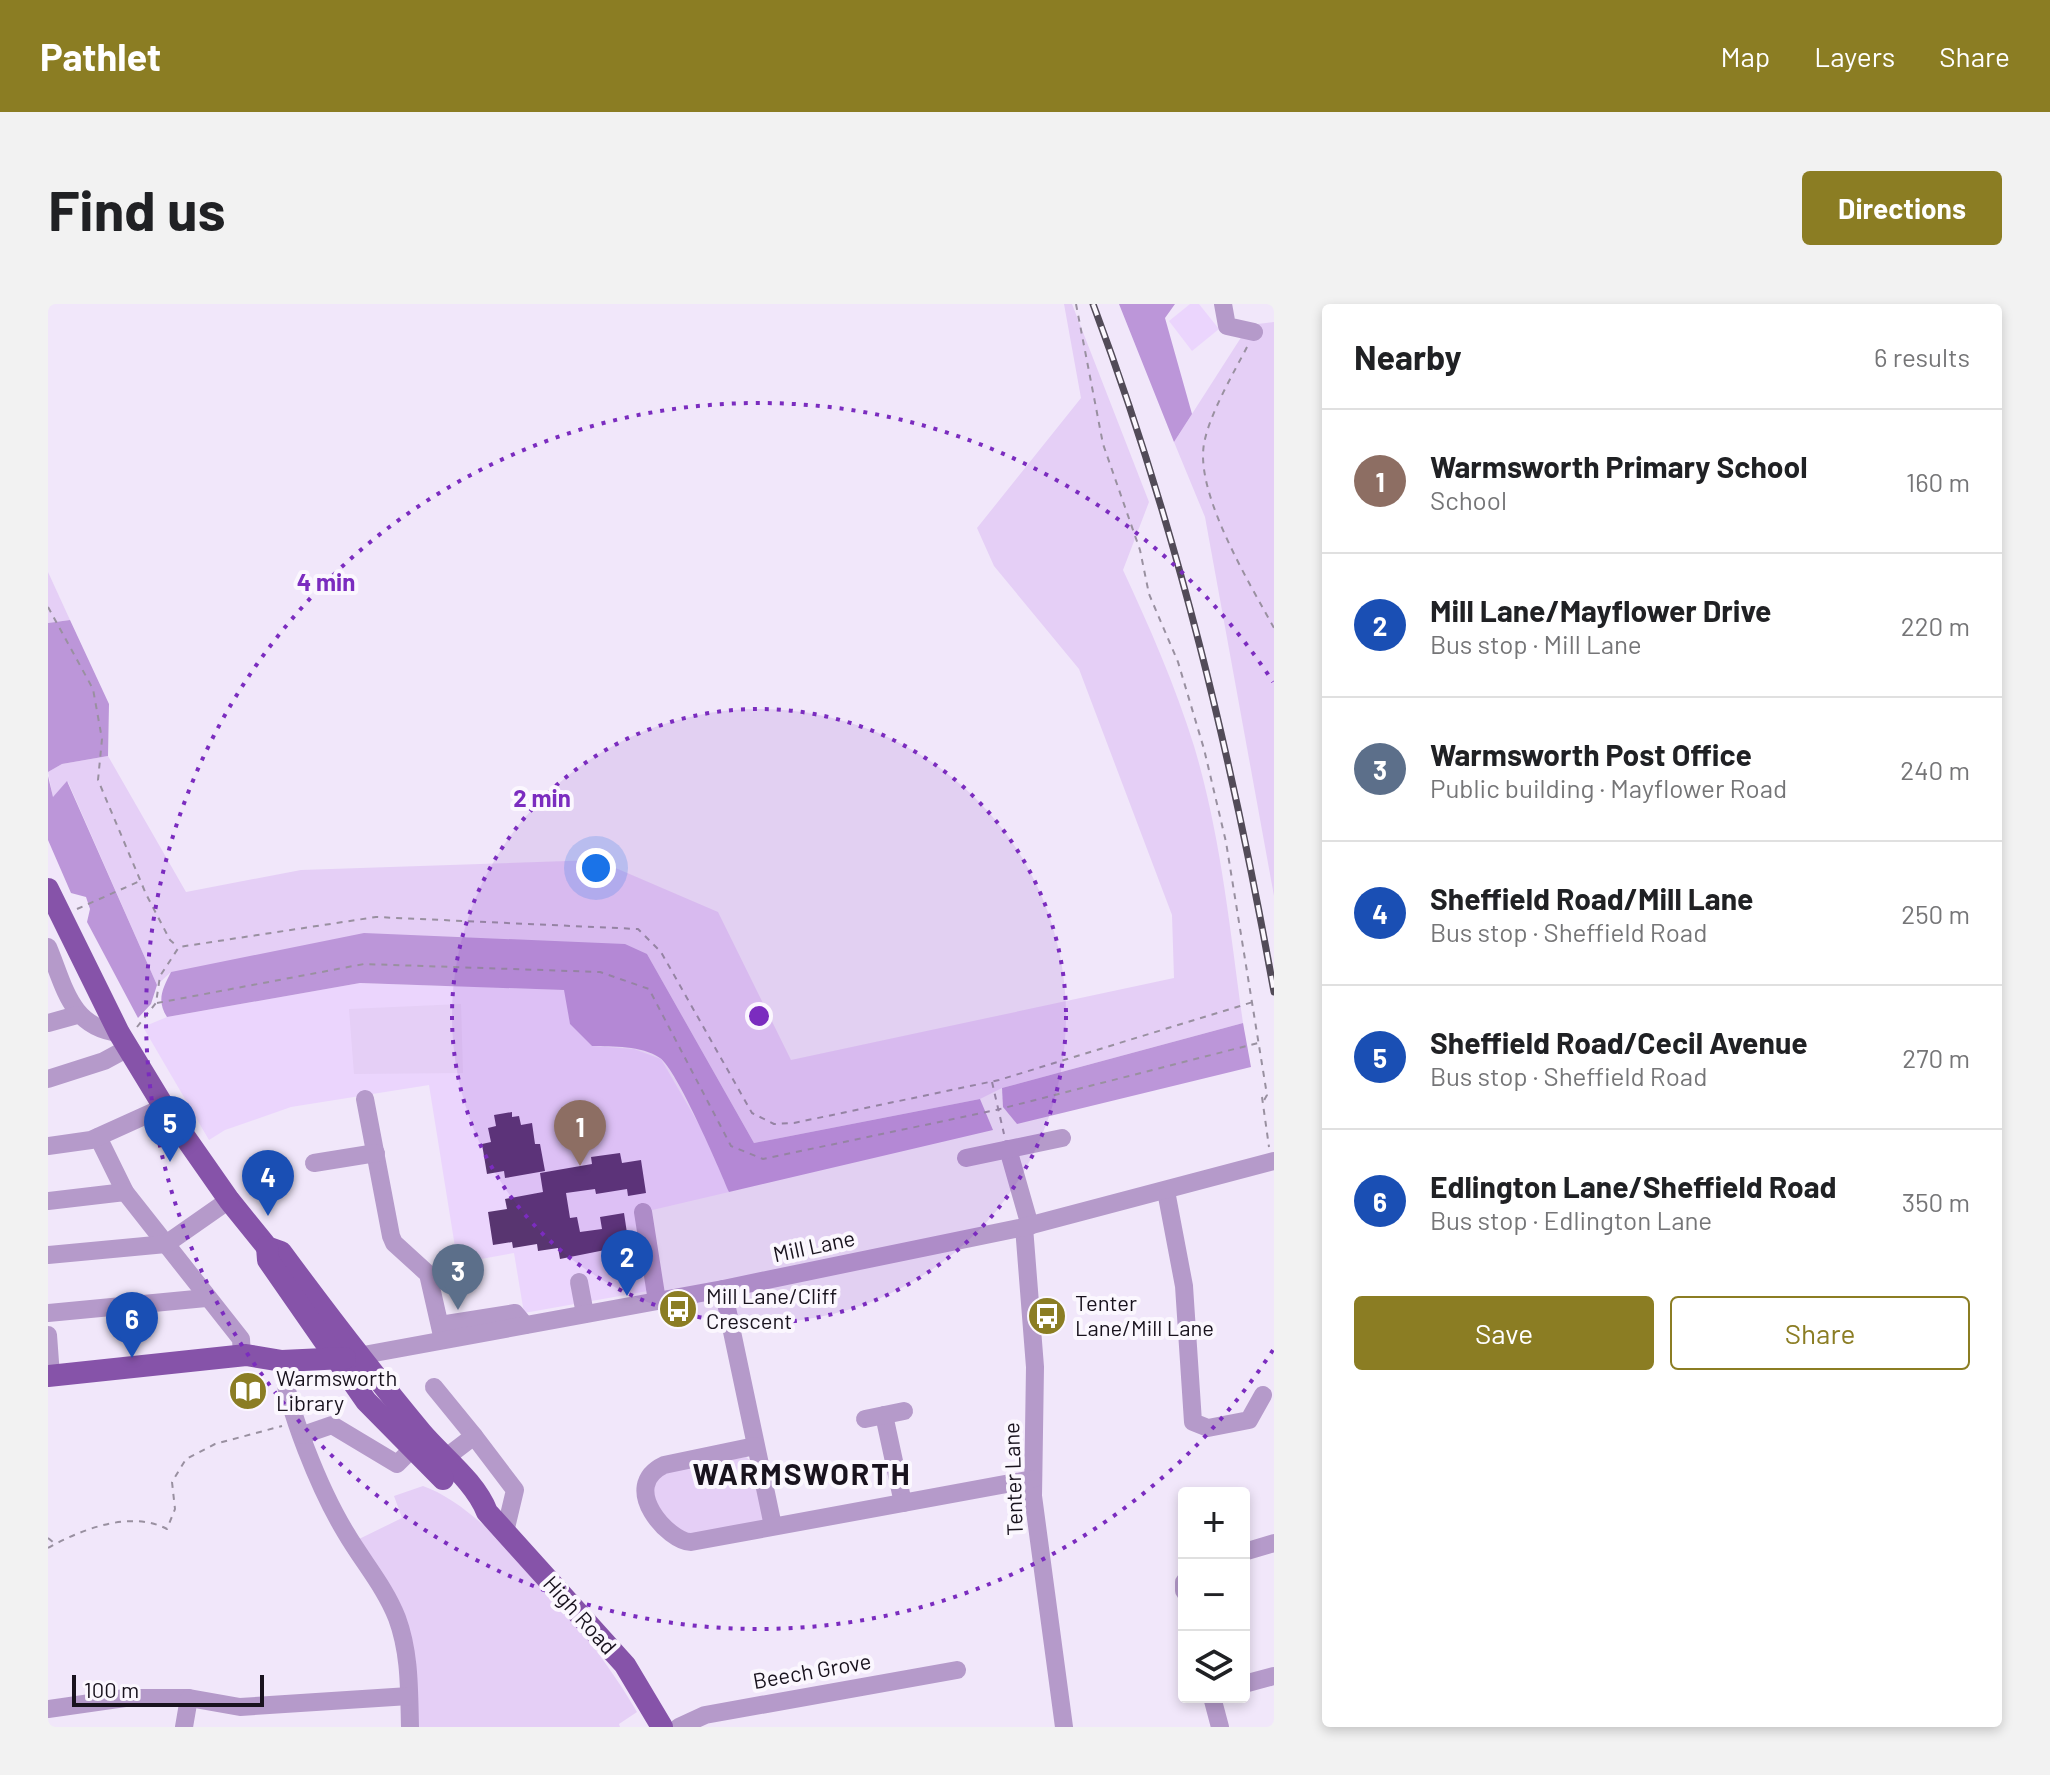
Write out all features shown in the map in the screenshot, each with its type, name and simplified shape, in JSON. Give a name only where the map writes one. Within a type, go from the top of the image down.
[{"type":"main road","points":[[48,889],[123,1040],[164,1107],[229,1200],[267,1247]]},
{"type":"main road","name":"High Road","points":[[487,1512],[469,1506],[366,1401],[334,1360],[268,1260],[267,1247],[281,1252],[358,1356],[444,1459],[481,1497],[487,1512],[625,1665],[662,1727]]},
{"type":"main road","points":[[49,1376],[242,1355],[282,1361],[334,1360],[358,1356]]},
{"type":"street","points":[[1223,304],[1227,326],[1254,332]]},
{"type":"street","points":[[48,947],[77,1015],[99,1031],[123,1040],[104,1061],[48,1079]]},
{"type":"street","points":[[48,1023],[77,1015]]},
{"type":"street","points":[[365,1099],[391,1236],[394,1243],[428,1274],[441,1332]]},
{"type":"street","points":[[48,1146],[98,1137],[164,1107]]},
{"type":"street","points":[[98,1137],[125,1192],[241,1339],[242,1355]]},
{"type":"street","points":[[966,1158],[1062,1138]]},
{"type":"street","name":"Tenter Lane","points":[[1008,1149],[1027,1227],[1035,1367],[1033,1479],[1064,1727]]},
{"type":"street","points":[[314,1163],[376,1153]]},
{"type":"street","name":"Mill Lane","points":[[358,1356],[441,1332],[525,1325],[723,1289],[1027,1227],[1271,1162]]},
{"type":"street","points":[[1166,1191],[1184,1286],[1193,1422],[1208,1428],[1249,1420],[1263,1395]]},
{"type":"street","points":[[48,1201],[125,1192]]},
{"type":"street","points":[[48,1255],[166,1244],[229,1200]]},
{"type":"street","points":[[643,1212],[657,1301]]},
{"type":"street","points":[[579,1282],[585,1314]]},
{"type":"street","points":[[723,1289],[773,1526]]},
{"type":"street","points":[[48,1313],[206,1298]]},
{"type":"street","points":[[48,1335],[49,1376]]},
{"type":"street","points":[[282,1361],[284,1381],[300,1428],[343,1530],[381,1586],[397,1618],[409,1667],[410,1727]]},
{"type":"street","points":[[434,1387],[515,1490],[505,1532]]},
{"type":"street","points":[[903,1503],[874,1417],[904,1411]]},
{"type":"street","points":[[1254,1413],[1269,1426]]},
{"type":"street","points":[[300,1428],[332,1425],[397,1464],[413,1448]]},
{"type":"street","points":[[444,1459],[474,1436]]},
{"type":"street","points":[[755,1446],[664,1465],[651,1471],[643,1492],[674,1536],[686,1542],[1033,1479]]},
{"type":"street","points":[[1250,1550],[1274,1543]]},
{"type":"street","name":"Beech Grove","points":[[679,1727],[705,1715],[957,1670]]},
{"type":"street","points":[[1250,1682],[1274,1676]]},
{"type":"street","points":[[48,1709],[125,1698],[189,1698],[240,1707],[409,1696]]},
{"type":"street","points":[[184,1727],[189,1698]]},
{"type":"street","points":[[1214,1703],[1220,1727]]},
{"type":"path","points":[[1076,304],[1103,444],[1140,550],[1149,594],[1178,662],[1204,749],[1226,842],[1267,1095],[1263,1102]]},
{"type":"path","points":[[1254,332],[1204,444],[1205,478],[1231,547],[1274,628]]},
{"type":"path","points":[[48,607],[93,689],[102,739],[98,780],[140,881],[170,940],[179,947],[376,917],[638,929],[661,952],[752,1113],[774,1124],[794,1123],[992,1081],[1253,1002]]},
{"type":"path","points":[[61,916],[140,881]]},
{"type":"path","points":[[123,1040],[156,1003],[160,976],[179,947]]},
{"type":"path","points":[[156,1003],[364,964],[600,972],[649,989],[731,1146],[763,1159],[996,1110],[1258,1043]]},
{"type":"path","points":[[992,1081],[996,1110],[1008,1149]]},
{"type":"path","points":[[1262,1097],[1271,1162]]},
{"type":"path","points":[[48,1548],[115,1521],[153,1522],[167,1529],[175,1509],[172,1482],[186,1459],[215,1444],[300,1428]]},
{"type":"path","points":[[48,1538],[55,1544]]},
{"type":"shaded area","points":[[1064,304],[1072,304],[1149,502],[1123,570],[1170,679],[1194,746],[1224,883],[1243,1023],[1002,1088],[980,1099],[754,1143],[647,954],[171,972],[157,985],[68,782],[53,798],[48,772],[62,764],[108,756],[186,892],[301,870],[597,860],[718,912],[791,1060],[1174,978],[1172,915],[1079,669],[994,566],[977,528],[1081,398]]},
{"type":"shaded area","points":[[1119,304],[1175,304],[1165,318],[1192,414],[1174,442]]},
{"type":"shaded area","points":[[1190,304],[1199,304],[1219,329],[1192,351],[1169,321]]},
{"type":"shaded area","points":[[1274,322],[1274,896],[1205,517],[1174,442],[1249,325]]},
{"type":"shaded area","points":[[48,572],[70,620],[48,623]]},
{"type":"shaded area","points":[[70,620],[109,704],[108,756],[62,764],[48,772],[48,623]]},
{"type":"shaded area","points":[[48,776],[53,797],[67,781],[157,985],[151,1004],[138,1018],[87,922],[90,909],[86,897],[71,893],[48,840]]},
{"type":"shaded area","points":[[364,933],[625,944],[647,954],[754,1143],[980,1099],[993,1130],[729,1192],[697,1120],[667,1066],[660,1058],[644,1051],[592,1046],[570,1024],[564,990],[360,983],[167,1017],[164,1011],[162,994],[171,972]]},
{"type":"shaded area","points":[[360,983],[565,990],[570,1024],[592,1046],[634,1049],[661,1059],[701,1128],[729,1192],[648,1211],[659,1289],[524,1313],[514,1253],[470,1261],[467,1245],[455,1247],[429,1085],[291,1107],[225,1130],[209,1140],[143,1027],[167,1017]]},
{"type":"shaded area","points":[[461,1004],[463,1073],[354,1074],[349,1009]]},
{"type":"shaded area","points":[[1243,1023],[1251,1067],[1017,1124],[1003,1107],[1002,1088]]},
{"type":"shaded area","points":[[746,1457],[752,1462],[765,1521],[683,1536],[651,1499],[658,1472]]},
{"type":"shaded area","points":[[423,1486],[450,1499],[480,1522],[511,1551],[572,1619],[637,1712],[619,1724],[620,1727],[417,1727],[416,1667],[357,1540],[402,1518],[394,1496]]},
{"type":"building","points":[[512,1112],[512,1117],[519,1116],[521,1125],[532,1123],[535,1144],[540,1144],[545,1171],[505,1178],[504,1171],[487,1174],[482,1144],[491,1142],[488,1128],[496,1126],[494,1115]]},
{"type":"building","points":[[620,1153],[622,1163],[641,1160],[646,1193],[628,1196],[627,1189],[596,1194],[595,1189],[566,1193],[570,1218],[577,1217],[580,1232],[602,1229],[600,1217],[624,1213],[630,1253],[634,1252],[637,1265],[614,1270],[610,1249],[560,1259],[558,1248],[538,1251],[537,1244],[513,1248],[512,1242],[493,1245],[488,1212],[507,1209],[505,1199],[543,1192],[540,1173],[592,1164],[591,1157]]},
{"type":"building","points":[[251,1377],[262,1397],[243,1408],[232,1388]]},
{"type":"railway","points":[[1093,304],[1151,473],[1199,644],[1240,817],[1274,992]]},
{"type":"place","name":"Sheffield Road/Cecil Avenue","points":[[170,1162]]},
{"type":"place","name":"Warmsworth Primary School","points":[[580,1166]]},
{"type":"place","name":"Sheffield Road/Mill Lane","points":[[268,1216]]},
{"type":"place","name":"Mill Lane/Mayflower Drive","points":[[627,1296]]},
{"type":"place","name":"Mill Lane/Cliff Crescent","points":[[678,1309]]},
{"type":"place","name":"Warmsworth Post Office","points":[[458,1310]]},
{"type":"place","name":"Tenter Lane/Mill Lane","points":[[1047,1316]]},
{"type":"place","name":"Edlington Lane/Sheffield Road","points":[[132,1358]]},
{"type":"place","name":"Warmsworth Library","points":[[248,1391]]},
{"type":"district","name":"WARMSWORTH","points":[[802,1475]]}]
